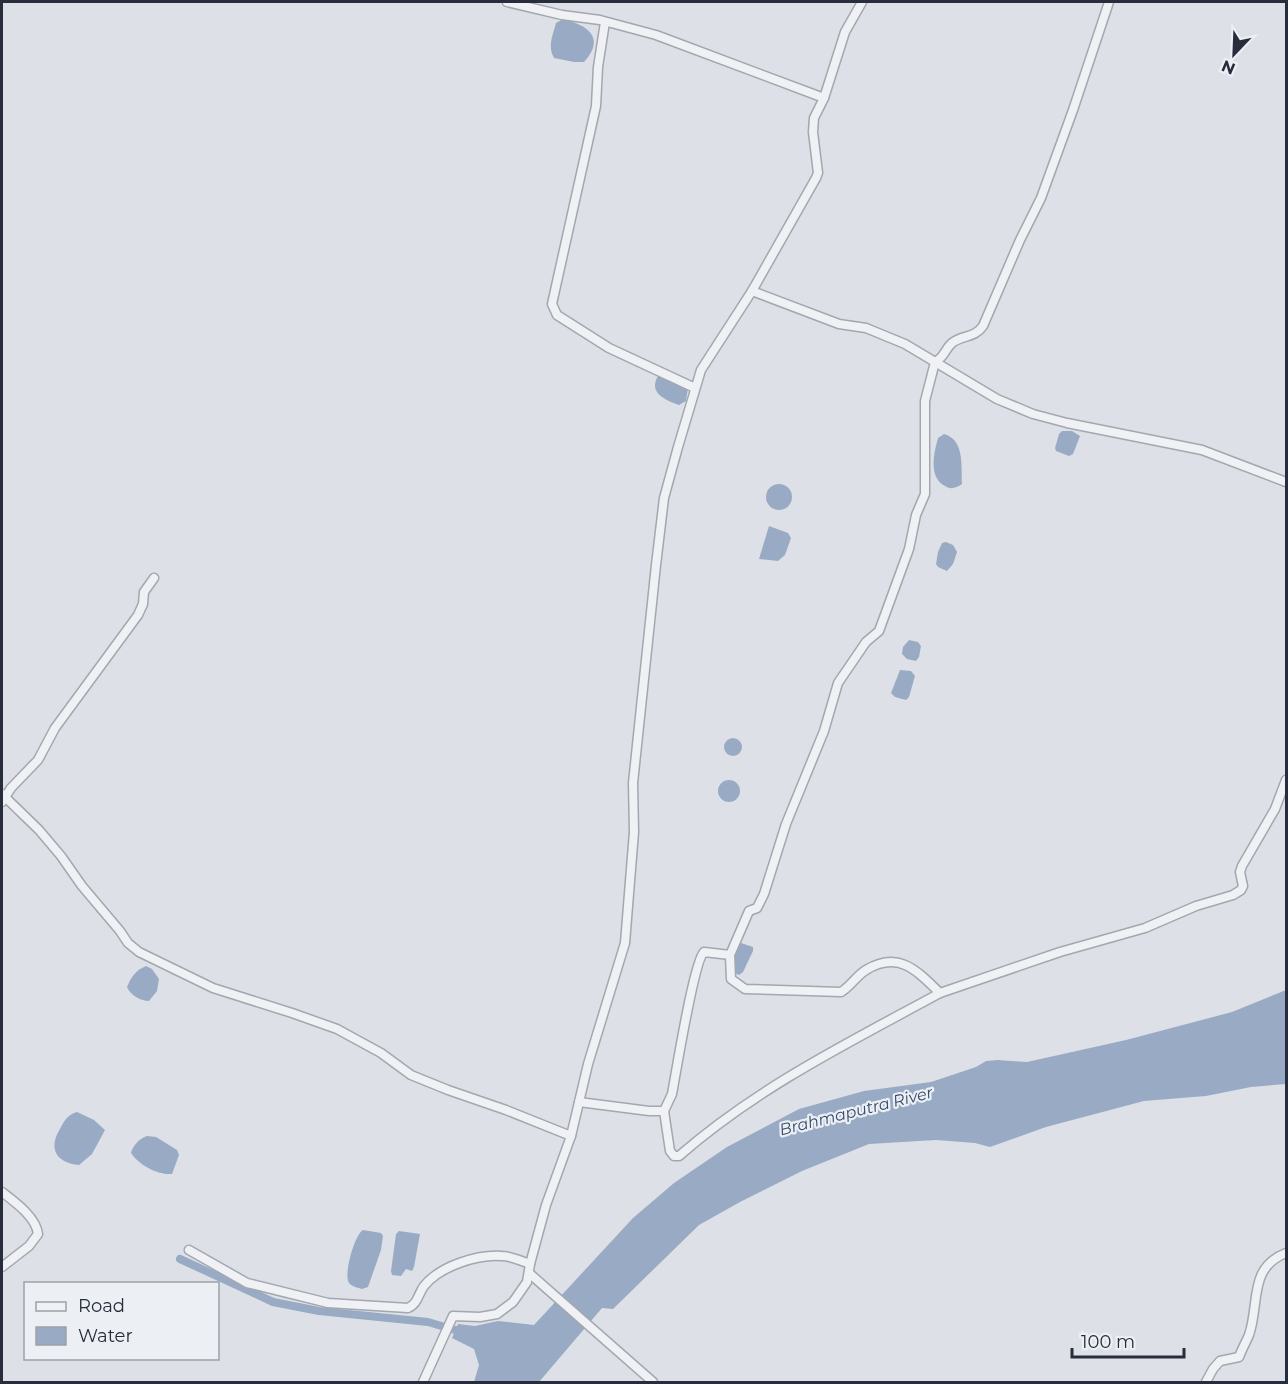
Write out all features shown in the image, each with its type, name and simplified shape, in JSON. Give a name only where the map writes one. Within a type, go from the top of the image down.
[{"type":"street","points":[[507,2],[656,35],[824,98]]},
{"type":"street","points":[[423,1383],[451,1319],[458,1315],[480,1317],[497,1314],[513,1302],[527,1282],[546,1205],[571,1136],[603,1014],[626,943],[634,832],[633,783],[664,498],[701,370],[752,291],[818,173],[813,132],[814,118],[824,98],[845,32],[862,2]]},
{"type":"street","points":[[935,362],[942,359],[953,342],[974,335],[983,326],[1041,198],[1109,2]]},
{"type":"street","points":[[605,22],[598,67],[596,106],[552,304],[557,315],[609,348],[695,388]]},
{"type":"street","points":[[752,291],[839,324],[866,328],[905,344],[997,399],[1033,414],[1202,450],[1287,482]]},
{"type":"street","points":[[935,362],[925,401],[925,494],[916,515],[909,549],[879,631],[866,642],[838,683],[824,731],[786,824],[764,894],[757,909],[749,911],[729,955],[731,979],[745,989],[841,992],[849,988],[856,978],[868,969],[894,962],[906,963],[940,993]]},
{"type":"street","points":[[154,578],[144,592],[143,604],[138,615],[56,728],[38,760],[3,797],[61,856],[128,943],[139,952],[213,988],[337,1029],[381,1053],[411,1075],[571,1136]]},
{"type":"street","points":[[729,955],[704,952],[700,957],[672,1094],[664,1111],[670,1151],[674,1156],[679,1156],[712,1127],[790,1074],[940,993],[1060,952],[1145,928],[1196,906],[1233,895],[1243,886],[1240,872],[1242,866],[1271,815],[1287,780]]},
{"type":"street","points":[[579,1102],[664,1111]]},
{"type":"street","points":[[2,1192],[37,1225],[38,1234],[29,1246],[2,1267]]},
{"type":"street","points":[[189,1250],[247,1283],[328,1303],[408,1308],[414,1304],[424,1286],[442,1271],[478,1258],[503,1256],[530,1268],[552,1293],[653,1383]]},
{"type":"street","points":[[1206,1383],[1220,1360],[1239,1356],[1249,1335],[1262,1272],[1273,1258],[1287,1253]]},
{"type":"water","points":[[563,19],[580,25],[594,39],[594,46],[584,62],[554,58],[552,54],[552,36],[556,23]]},
{"type":"water","points":[[658,376],[688,388],[686,401],[679,405],[660,395],[655,387]]},
{"type":"water","points":[[1062,431],[1072,431],[1080,436],[1073,454],[1069,456],[1056,451],[1055,448]]},
{"type":"water","points":[[944,434],[951,437],[959,448],[962,484],[954,488],[947,487],[940,482],[934,471],[938,438]]},
{"type":"water","points":[[779,484],[788,488],[792,497],[788,506],[779,510],[770,506],[766,497],[770,488]]},
{"type":"water","points":[[769,526],[788,533],[791,538],[785,555],[778,561],[759,559]]},
{"type":"water","points":[[942,543],[953,545],[957,552],[953,564],[947,571],[936,564]]},
{"type":"water","points":[[909,640],[918,642],[921,646],[916,661],[907,659],[902,654],[903,647]]},
{"type":"water","points":[[900,670],[911,671],[915,676],[906,700],[895,697],[891,693]]},
{"type":"water","points":[[733,738],[739,741],[742,747],[739,753],[733,756],[727,753],[724,747],[727,741]]},
{"type":"water","points":[[729,780],[737,783],[740,791],[737,799],[729,802],[721,799],[718,791],[721,783]]},
{"type":"water","points":[[738,942],[753,947],[743,972],[739,975],[733,972],[732,959]]},
{"type":"water","points":[[146,966],[152,969],[159,979],[157,991],[149,1001],[136,997],[127,987],[134,974]]},
{"type":"water","name":"Brahmaputra River","points":[[1286,990],[1286,1084],[1251,1087],[1206,1096],[1144,1101],[1046,1127],[990,1147],[975,1143],[936,1140],[869,1144],[802,1171],[699,1225],[613,1309],[602,1308],[539,1382],[474,1382],[479,1365],[474,1349],[452,1338],[458,1324],[475,1326],[498,1321],[534,1325],[633,1218],[674,1183],[727,1147],[799,1109],[864,1091],[931,1082],[976,1067],[986,1061],[1027,1062],[1126,1040],[1232,1012]]},
{"type":"water","points":[[77,1112],[94,1120],[105,1130],[92,1154],[79,1165],[71,1164],[60,1158],[55,1148],[56,1136],[63,1123]]},
{"type":"water","points":[[147,1136],[156,1137],[177,1150],[179,1155],[172,1174],[160,1173],[149,1168],[131,1153],[133,1147]]},
{"type":"water","points":[[363,1230],[381,1233],[383,1236],[381,1250],[368,1287],[362,1289],[349,1283],[348,1271],[353,1246]]},
{"type":"water","points":[[399,1231],[420,1234],[414,1267],[412,1271],[406,1269],[401,1276],[392,1275],[391,1271],[396,1234]]},
{"type":"waterway","points":[[180,1259],[273,1302],[319,1311],[428,1322],[455,1330],[466,1330]]}]
